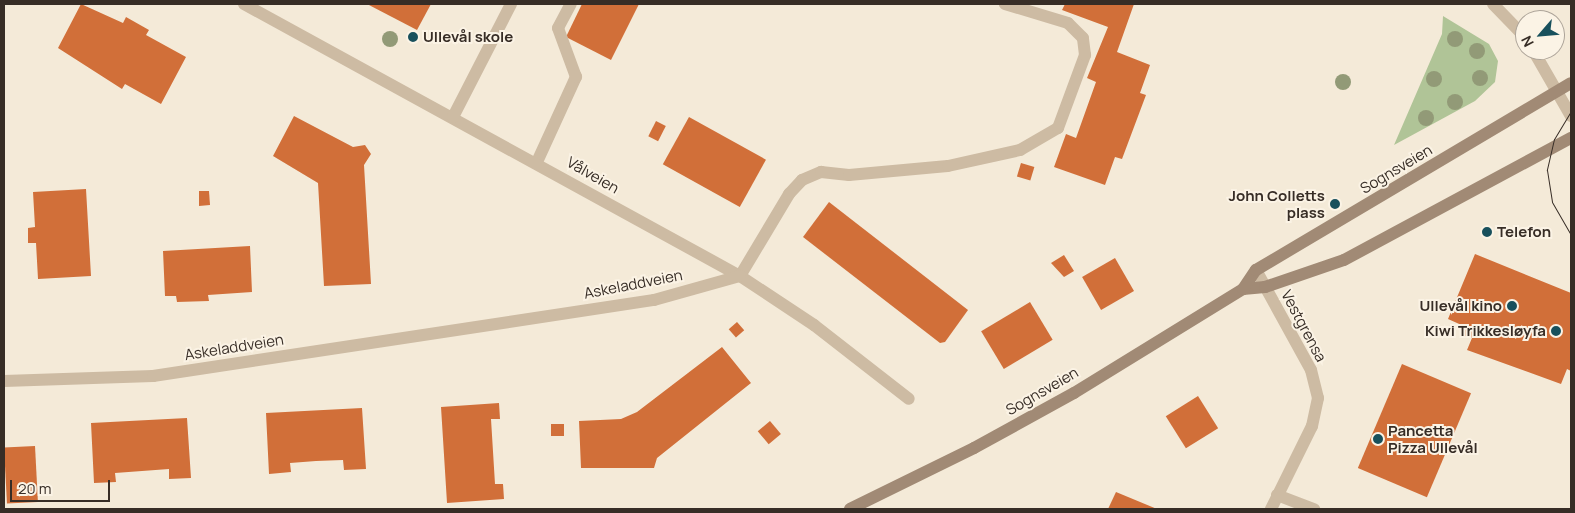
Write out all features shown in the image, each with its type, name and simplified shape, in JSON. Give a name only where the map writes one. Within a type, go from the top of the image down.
[{"type":"main road","name":"Sognsveien","points":[[850,509],[1027,419],[1243,289],[1256,270],[1571,84]]},
{"type":"main road","name":"Sognsveien","points":[[1243,289],[1265,287],[1344,260],[1571,138]]},
{"type":"street","name":"Vålveien","points":[[244,4],[537,162],[740,276],[814,325],[909,399]]},
{"type":"street","points":[[452,117],[511,4]]},
{"type":"street","points":[[537,162],[576,77],[558,28],[571,4]]},
{"type":"street","points":[[740,276],[789,194],[821,172],[849,175],[948,166],[1020,150],[1058,128],[1085,55],[1082,38],[1068,23],[1005,4]]},
{"type":"street","points":[[1493,4],[1515,27]]},
{"type":"street","points":[[1538,60],[1571,116]]},
{"type":"street","name":"Vestgrensa","points":[[1256,270],[1310,370],[1318,398],[1312,426],[1271,509]]},
{"type":"street","name":"Askeladdveien","points":[[4,381],[153,376],[654,300],[740,276]]},
{"type":"street","points":[[1277,495],[1314,509]]},
{"type":"green space","points":[[1443,16],[1489,44],[1498,61],[1495,82],[1475,101],[1394,145],[1442,34]]},
{"type":"building","points":[[81,4],[123,23],[126,17],[149,30],[146,35],[186,57],[161,104],[125,84],[122,89],[58,48]]},
{"type":"building","points":[[367,4],[431,4],[417,30]]},
{"type":"building","points":[[582,4],[639,4],[611,60],[566,37]]},
{"type":"building","points":[[1065,4],[1134,4],[1117,52],[1150,65],[1140,93],[1146,95],[1122,159],[1115,157],[1105,185],[1054,167],[1066,134],[1076,138],[1096,82],[1087,78],[1108,27],[1062,10]]},
{"type":"building","points":[[294,116],[353,147],[365,145],[371,154],[364,165],[371,284],[324,286],[318,183],[273,156]]},
{"type":"building","points":[[689,117],[766,160],[740,207],[663,164]]},
{"type":"building","points":[[656,121],[666,126],[658,141],[648,136]]},
{"type":"building","points":[[1021,163],[1034,167],[1030,180],[1017,176]]},
{"type":"building","points":[[86,189],[91,276],[38,279],[36,243],[28,243],[28,228],[35,227],[33,192]]},
{"type":"building","points":[[199,191],[209,191],[210,205],[199,206]]},
{"type":"building","points":[[829,202],[968,310],[945,342],[940,343],[803,237]]},
{"type":"building","points":[[250,246],[252,292],[208,295],[209,301],[177,302],[176,296],[165,296],[163,251]]},
{"type":"building","name":"Ullevål kino","points":[[1475,254],[1571,293],[1571,371],[1567,369],[1561,384],[1467,350],[1472,338],[1462,335],[1466,327],[1448,319]]},
{"type":"building","points":[[1064,255],[1074,271],[1064,277],[1051,263]]},
{"type":"building","points":[[1115,258],[1134,291],[1101,310],[1082,277]]},
{"type":"building","points":[[1030,302],[1053,340],[1004,369],[981,331]]},
{"type":"building","points":[[737,322],[744,330],[736,338],[729,329]]},
{"type":"building","points":[[722,347],[751,383],[657,458],[654,468],[581,468],[579,421],[621,419],[637,412]]},
{"type":"building","points":[[1402,364],[1471,393],[1427,497],[1358,468]]},
{"type":"building","points":[[1198,396],[1218,428],[1186,448],[1166,416]]},
{"type":"building","points":[[499,403],[500,419],[491,419],[495,484],[503,484],[504,499],[447,503],[441,407]]},
{"type":"building","points":[[362,408],[366,469],[344,470],[343,460],[316,461],[290,463],[291,472],[269,474],[266,413]]},
{"type":"building","points":[[187,418],[191,478],[169,479],[169,469],[115,473],[116,482],[94,483],[91,423]]},
{"type":"building","points":[[770,421],[781,434],[769,444],[758,431]]},
{"type":"building","points":[[551,424],[564,424],[564,436],[551,436]]},
{"type":"building","points":[[35,446],[38,502],[7,504],[4,448]]},
{"type":"building","points":[[1116,492],[1157,509],[1108,509]]},
{"type":"tram line","points":[[1571,111],[1554,139],[1547,170],[1552,202],[1571,235]]},
{"type":"place","name":"Ullevål skole","points":[[413,37]]},
{"type":"place","name":"John Colletts plass","points":[[1335,204]]},
{"type":"place","name":"Telefon","points":[[1487,232]]},
{"type":"place","name":"Ullevål kino","points":[[1512,306]]},
{"type":"place","name":"Kiwi Trikkesløyfa","points":[[1556,331]]},
{"type":"place","name":"Pancetta Pizza Ullevål","points":[[1378,439]]}]
